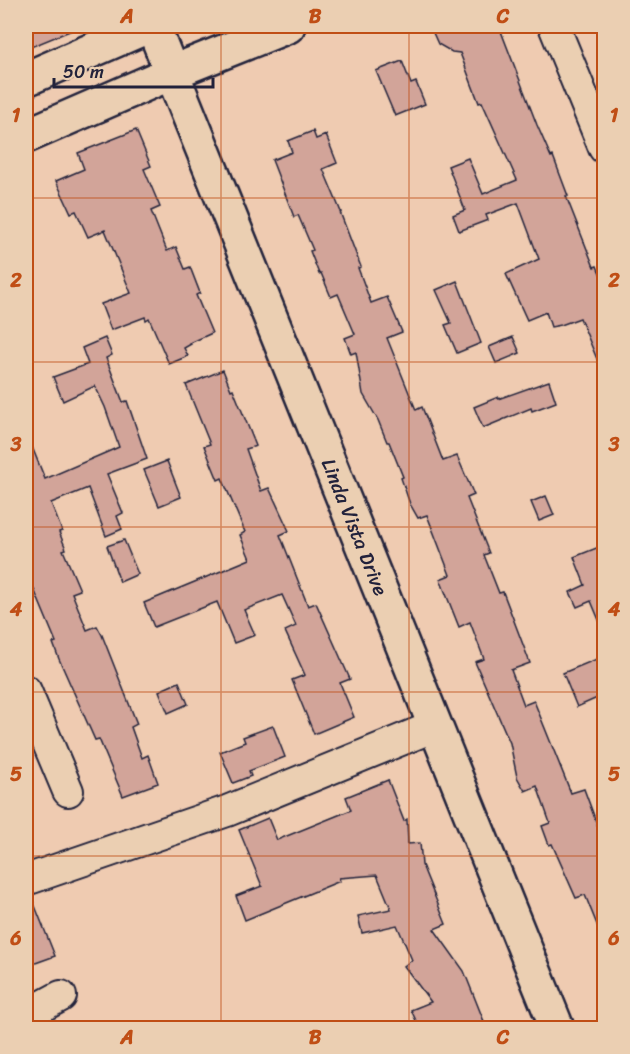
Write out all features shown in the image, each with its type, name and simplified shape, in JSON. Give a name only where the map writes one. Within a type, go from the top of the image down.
[{"type":"main road","name":"Linda Vista Drive","points":[[151,26],[172,72],[557,1029]]},
{"type":"main road","points":[[26,79],[151,26]]},
{"type":"main road","points":[[26,136],[172,72],[288,26]]},
{"type":"street","points":[[554,26],[604,148]]},
{"type":"street","points":[[26,691],[68,791]]},
{"type":"street","points":[[26,880],[227,811],[435,726]]},
{"type":"street","points":[[26,1015],[61,996]]},
{"type":"building","points":[[26,26],[82,26],[26,49]]},
{"type":"building","points":[[430,26],[499,26],[537,125],[551,157],[553,156],[594,267],[597,266],[604,283],[604,376],[580,318],[551,327],[546,312],[527,320],[506,274],[539,259],[518,203],[486,215],[488,220],[459,231],[453,215],[465,210],[448,166],[468,158],[483,194],[517,180],[482,102],[479,103],[460,53],[452,52],[438,44]]},
{"type":"building","points":[[402,61],[411,84],[416,82],[425,104],[395,116],[376,71]]},
{"type":"building","points":[[136,130],[151,166],[144,169],[160,207],[151,211],[167,251],[176,247],[185,269],[190,267],[200,293],[196,295],[212,333],[190,343],[184,348],[188,356],[169,364],[149,318],[146,320],[145,317],[111,330],[101,304],[131,293],[105,230],[88,237],[76,211],[71,213],[56,181],[84,169],[78,153]]},
{"type":"building","points":[[313,131],[316,139],[326,135],[337,163],[323,169],[361,267],[358,268],[371,303],[387,297],[402,332],[387,338],[416,410],[422,407],[443,461],[457,456],[474,495],[467,498],[489,553],[484,555],[499,593],[503,592],[530,663],[511,670],[524,705],[534,701],[571,793],[584,789],[604,843],[604,942],[585,895],[576,898],[552,844],[549,845],[542,826],[550,823],[537,786],[525,791],[517,777],[510,743],[475,662],[484,659],[470,622],[459,627],[440,579],[450,575],[427,515],[418,518],[410,504],[401,478],[403,477],[389,442],[363,394],[356,352],[351,354],[345,338],[355,334],[338,294],[331,297],[321,273],[319,274],[310,251],[313,250],[298,215],[294,217],[272,160],[292,152],[288,141]]},
{"type":"building","points":[[457,281],[481,343],[457,353],[445,325],[451,323],[436,290]]},
{"type":"building","points":[[513,337],[520,353],[496,363],[489,347]]},
{"type":"building","points":[[105,338],[112,355],[106,358],[123,402],[127,401],[147,459],[107,474],[123,513],[117,516],[122,529],[106,536],[88,488],[51,503],[62,531],[59,532],[66,549],[63,550],[80,590],[72,593],[87,630],[97,626],[102,635],[137,724],[131,727],[142,758],[148,755],[158,783],[123,796],[99,739],[95,740],[59,659],[53,643],[56,642],[26,570],[26,432],[45,479],[119,447],[95,386],[63,401],[53,377],[88,364],[82,348]]},
{"type":"building","points":[[223,370],[256,446],[246,449],[261,491],[269,488],[289,531],[280,535],[308,606],[316,603],[350,679],[340,683],[354,717],[314,734],[292,680],[305,675],[285,631],[296,626],[282,595],[244,610],[255,635],[234,643],[217,602],[154,627],[144,603],[250,559],[240,535],[245,532],[222,478],[218,480],[204,446],[210,444],[186,385]]},
{"type":"building","points":[[549,381],[556,402],[532,411],[531,408],[483,428],[474,407]]},
{"type":"building","points":[[167,461],[181,497],[159,506],[144,470]]},
{"type":"building","points":[[546,496],[554,515],[539,521],[531,502]]},
{"type":"building","points":[[124,540],[138,574],[120,582],[107,546]]},
{"type":"building","points":[[604,545],[604,632],[591,601],[577,607],[570,592],[585,585],[574,557]]},
{"type":"building","points":[[604,656],[604,695],[577,707],[563,673]]},
{"type":"building","points":[[179,682],[188,704],[168,713],[159,691]]},
{"type":"building","points":[[273,726],[285,757],[249,771],[251,776],[233,783],[220,752],[245,742],[243,737]]},
{"type":"building","points":[[388,780],[404,821],[407,819],[408,844],[420,843],[422,865],[446,924],[434,929],[464,971],[487,1029],[420,1029],[411,1010],[431,1002],[404,966],[412,960],[397,925],[362,933],[358,916],[391,909],[377,875],[339,878],[340,881],[245,920],[236,896],[262,886],[239,830],[268,818],[277,840],[351,810],[346,797]]},
{"type":"building","points":[[31,896],[55,956],[30,965],[26,954],[26,897]]}]
